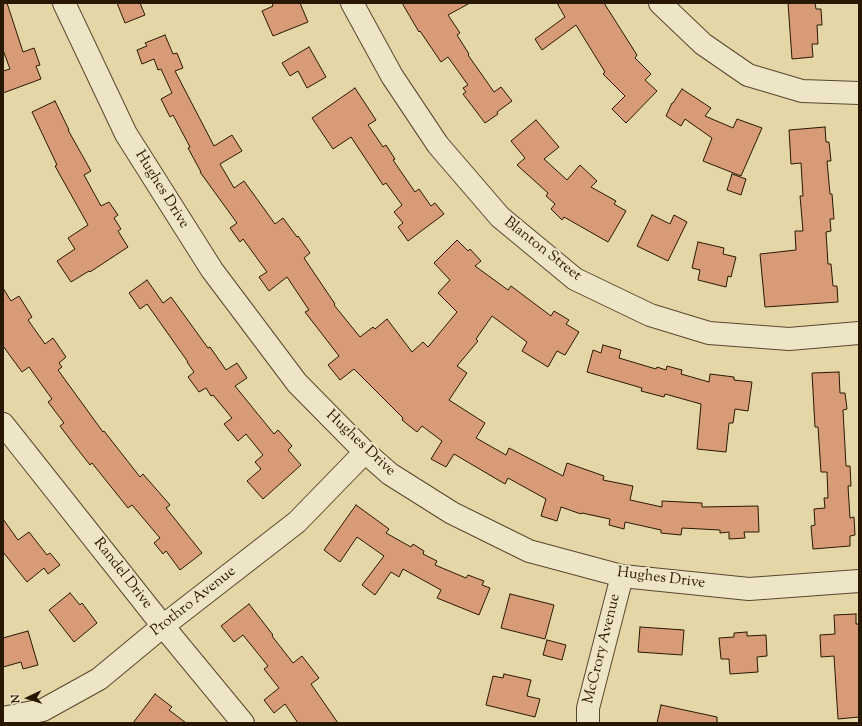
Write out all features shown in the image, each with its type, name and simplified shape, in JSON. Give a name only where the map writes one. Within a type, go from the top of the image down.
[{"type":"street","name":"Hughes Drive","points":[[64,3],[126,134],[212,270],[297,383],[365,452],[390,474],[452,513],[529,551],[622,576],[749,589],[859,581]]},
{"type":"street","name":"Blanton Street","points":[[352,3],[392,76],[438,145],[500,217],[575,279],[650,315],[709,333],[789,339],[859,334]]},
{"type":"street","points":[[660,3],[703,44],[748,75],[802,91],[859,93]]},
{"type":"street","name":"Randel Drive","points":[[3,424],[163,626],[243,723]]},
{"type":"street","name":"Prothro Avenue","points":[[3,718],[43,710],[99,679],[163,626],[297,522],[365,452]]},
{"type":"street","name":"McCrory Avenue","points":[[588,723],[588,708],[622,576]]},
{"type":"building","points":[[3,3],[7,3],[23,52],[34,48],[40,65],[36,66],[41,79],[3,93],[3,71],[10,69],[3,50]]},
{"type":"building","points":[[117,3],[140,3],[145,15],[125,23]]},
{"type":"building","points":[[272,3],[300,3],[308,22],[273,36],[262,11],[273,6]]},
{"type":"building","points":[[402,3],[470,3],[448,15],[460,33],[457,35],[469,54],[468,55],[494,92],[501,87],[512,101],[497,112],[498,114],[485,123],[463,94],[466,92],[463,88],[468,85],[448,57],[441,62],[420,31],[419,32]]},
{"type":"building","points":[[557,3],[604,3],[637,55],[635,58],[651,74],[645,80],[657,91],[626,123],[612,109],[625,96],[603,74],[605,72],[576,25],[542,50],[535,39],[565,17]]},
{"type":"building","points":[[788,3],[815,3],[816,9],[821,9],[822,25],[817,25],[818,44],[812,44],[813,57],[792,59]]},
{"type":"building","points":[[165,35],[173,54],[177,53],[183,68],[175,71],[214,146],[232,135],[242,151],[220,164],[234,188],[244,181],[275,224],[283,218],[310,253],[304,258],[335,304],[334,305],[360,337],[373,327],[375,329],[387,319],[412,352],[423,342],[428,347],[457,312],[438,293],[450,280],[434,263],[457,240],[468,251],[470,249],[481,261],[475,266],[508,290],[511,286],[551,316],[554,311],[569,320],[566,324],[579,332],[565,355],[557,351],[548,367],[522,351],[527,342],[492,316],[476,339],[478,341],[457,366],[467,373],[449,400],[485,423],[476,438],[506,455],[509,448],[563,476],[567,463],[604,476],[603,480],[633,486],[630,500],[662,507],[662,501],[702,503],[702,507],[758,506],[759,532],[744,532],[745,538],[729,539],[729,532],[720,533],[720,530],[682,528],[681,535],[661,533],[661,530],[625,522],[624,529],[609,525],[610,519],[581,514],[561,507],[557,521],[541,516],[546,499],[508,478],[505,484],[454,454],[446,467],[431,459],[442,441],[422,426],[417,432],[402,420],[403,418],[354,369],[340,380],[328,365],[339,356],[305,312],[309,310],[287,277],[269,291],[259,277],[267,272],[243,239],[240,242],[230,228],[237,223],[200,172],[188,148],[190,147],[173,115],[170,117],[161,99],[172,93],[161,69],[158,70],[154,59],[142,64],[137,50],[147,46],[145,43]]},
{"type":"building","points":[[309,47],[326,77],[307,88],[298,71],[290,76],[282,63]]},
{"type":"building","points":[[355,88],[376,120],[368,125],[383,147],[386,145],[395,159],[393,160],[415,192],[419,189],[431,206],[435,203],[444,214],[408,241],[398,227],[403,223],[394,212],[402,205],[386,183],[383,185],[351,137],[333,149],[312,118]]},
{"type":"building","points":[[682,89],[711,108],[705,116],[733,128],[737,119],[762,128],[741,176],[703,161],[712,138],[685,119],[681,126],[666,116],[672,103]]},
{"type":"building","points":[[55,101],[68,130],[91,171],[84,175],[101,206],[109,202],[118,215],[114,218],[121,229],[118,231],[128,247],[90,272],[89,271],[71,282],[57,261],[75,249],[68,238],[88,225],[55,166],[57,165],[32,112]]},
{"type":"building","points":[[536,120],[559,147],[544,159],[567,180],[580,165],[597,181],[591,187],[616,201],[614,204],[626,211],[608,242],[564,217],[562,220],[551,209],[555,204],[546,196],[548,193],[517,165],[525,158],[511,141]]},
{"type":"building","points":[[825,127],[826,142],[829,142],[831,161],[827,161],[834,219],[830,219],[831,231],[826,232],[828,264],[831,264],[833,286],[837,286],[838,302],[765,307],[760,254],[796,250],[795,231],[803,231],[800,196],[803,196],[801,163],[791,164],[789,130]]},
{"type":"building","points":[[732,174],[746,179],[741,195],[727,190]]},
{"type":"building","points":[[652,215],[670,224],[674,215],[687,222],[668,261],[637,246]]},
{"type":"building","points":[[698,242],[724,248],[723,254],[736,257],[731,277],[728,276],[726,287],[698,280],[700,270],[692,268]]},
{"type":"building","points":[[147,280],[163,303],[171,297],[226,370],[237,363],[247,378],[235,386],[274,434],[278,430],[292,446],[288,450],[301,465],[263,499],[247,481],[261,469],[255,462],[263,455],[246,434],[238,441],[224,424],[232,418],[213,395],[211,396],[206,388],[199,392],[188,377],[194,372],[147,304],[140,309],[129,293]]},
{"type":"building","points":[[3,288],[11,301],[19,296],[32,317],[28,320],[45,344],[53,338],[66,357],[59,363],[62,367],[58,370],[103,432],[104,431],[140,477],[143,474],[170,505],[166,508],[202,553],[180,570],[166,551],[163,554],[154,543],[160,538],[132,505],[128,508],[92,463],[90,465],[60,426],[64,423],[48,402],[52,399],[29,367],[22,372],[3,346]]},
{"type":"building","points":[[603,345],[621,350],[619,358],[656,369],[657,367],[666,370],[667,366],[682,370],[681,374],[709,382],[710,374],[734,377],[734,380],[752,382],[748,411],[735,409],[733,423],[729,423],[726,452],[697,449],[701,404],[665,394],[664,397],[641,391],[642,388],[587,372],[593,350],[601,353]]},
{"type":"building","points":[[839,372],[840,393],[845,393],[847,409],[843,410],[846,466],[850,466],[851,486],[848,486],[850,518],[854,517],[855,535],[850,536],[850,546],[813,549],[811,526],[815,525],[814,509],[825,508],[824,498],[828,498],[827,472],[821,472],[818,427],[815,427],[812,373]]},
{"type":"building","points":[[356,505],[389,529],[386,533],[411,547],[413,544],[424,551],[423,554],[437,561],[435,565],[466,578],[468,575],[484,581],[482,585],[490,588],[479,615],[437,598],[441,590],[403,569],[399,577],[391,572],[375,595],[362,585],[384,556],[357,537],[340,562],[324,550]]},
{"type":"building","points":[[3,519],[18,540],[29,532],[47,555],[50,553],[60,565],[48,574],[44,568],[27,582],[3,552]]},
{"type":"building","points":[[70,593],[80,605],[82,603],[97,623],[74,642],[49,610]]},
{"type":"building","points":[[510,594],[554,605],[545,639],[501,628]]},
{"type":"building","points":[[249,604],[293,663],[302,656],[319,678],[311,684],[338,723],[298,723],[285,704],[274,713],[264,700],[279,688],[264,669],[268,666],[243,635],[234,642],[221,626]]},
{"type":"building","points":[[856,614],[856,624],[859,624],[859,717],[838,719],[834,656],[821,657],[820,635],[835,634],[834,615]]},
{"type":"building","points":[[640,627],[684,630],[682,655],[638,652]]},
{"type":"building","points":[[28,631],[38,665],[23,669],[21,662],[3,667],[3,638]]},
{"type":"building","points":[[747,632],[747,636],[766,635],[767,656],[757,657],[758,672],[730,674],[729,659],[721,659],[719,638],[734,637],[734,633]]},
{"type":"building","points":[[547,640],[566,645],[562,660],[543,655]]},
{"type":"building","points":[[504,674],[531,680],[527,696],[540,699],[535,717],[486,705],[493,676],[503,678]]},
{"type":"building","points":[[155,694],[172,707],[169,710],[186,723],[133,723]]},
{"type":"building","points":[[661,705],[717,717],[717,723],[657,723]]}]
